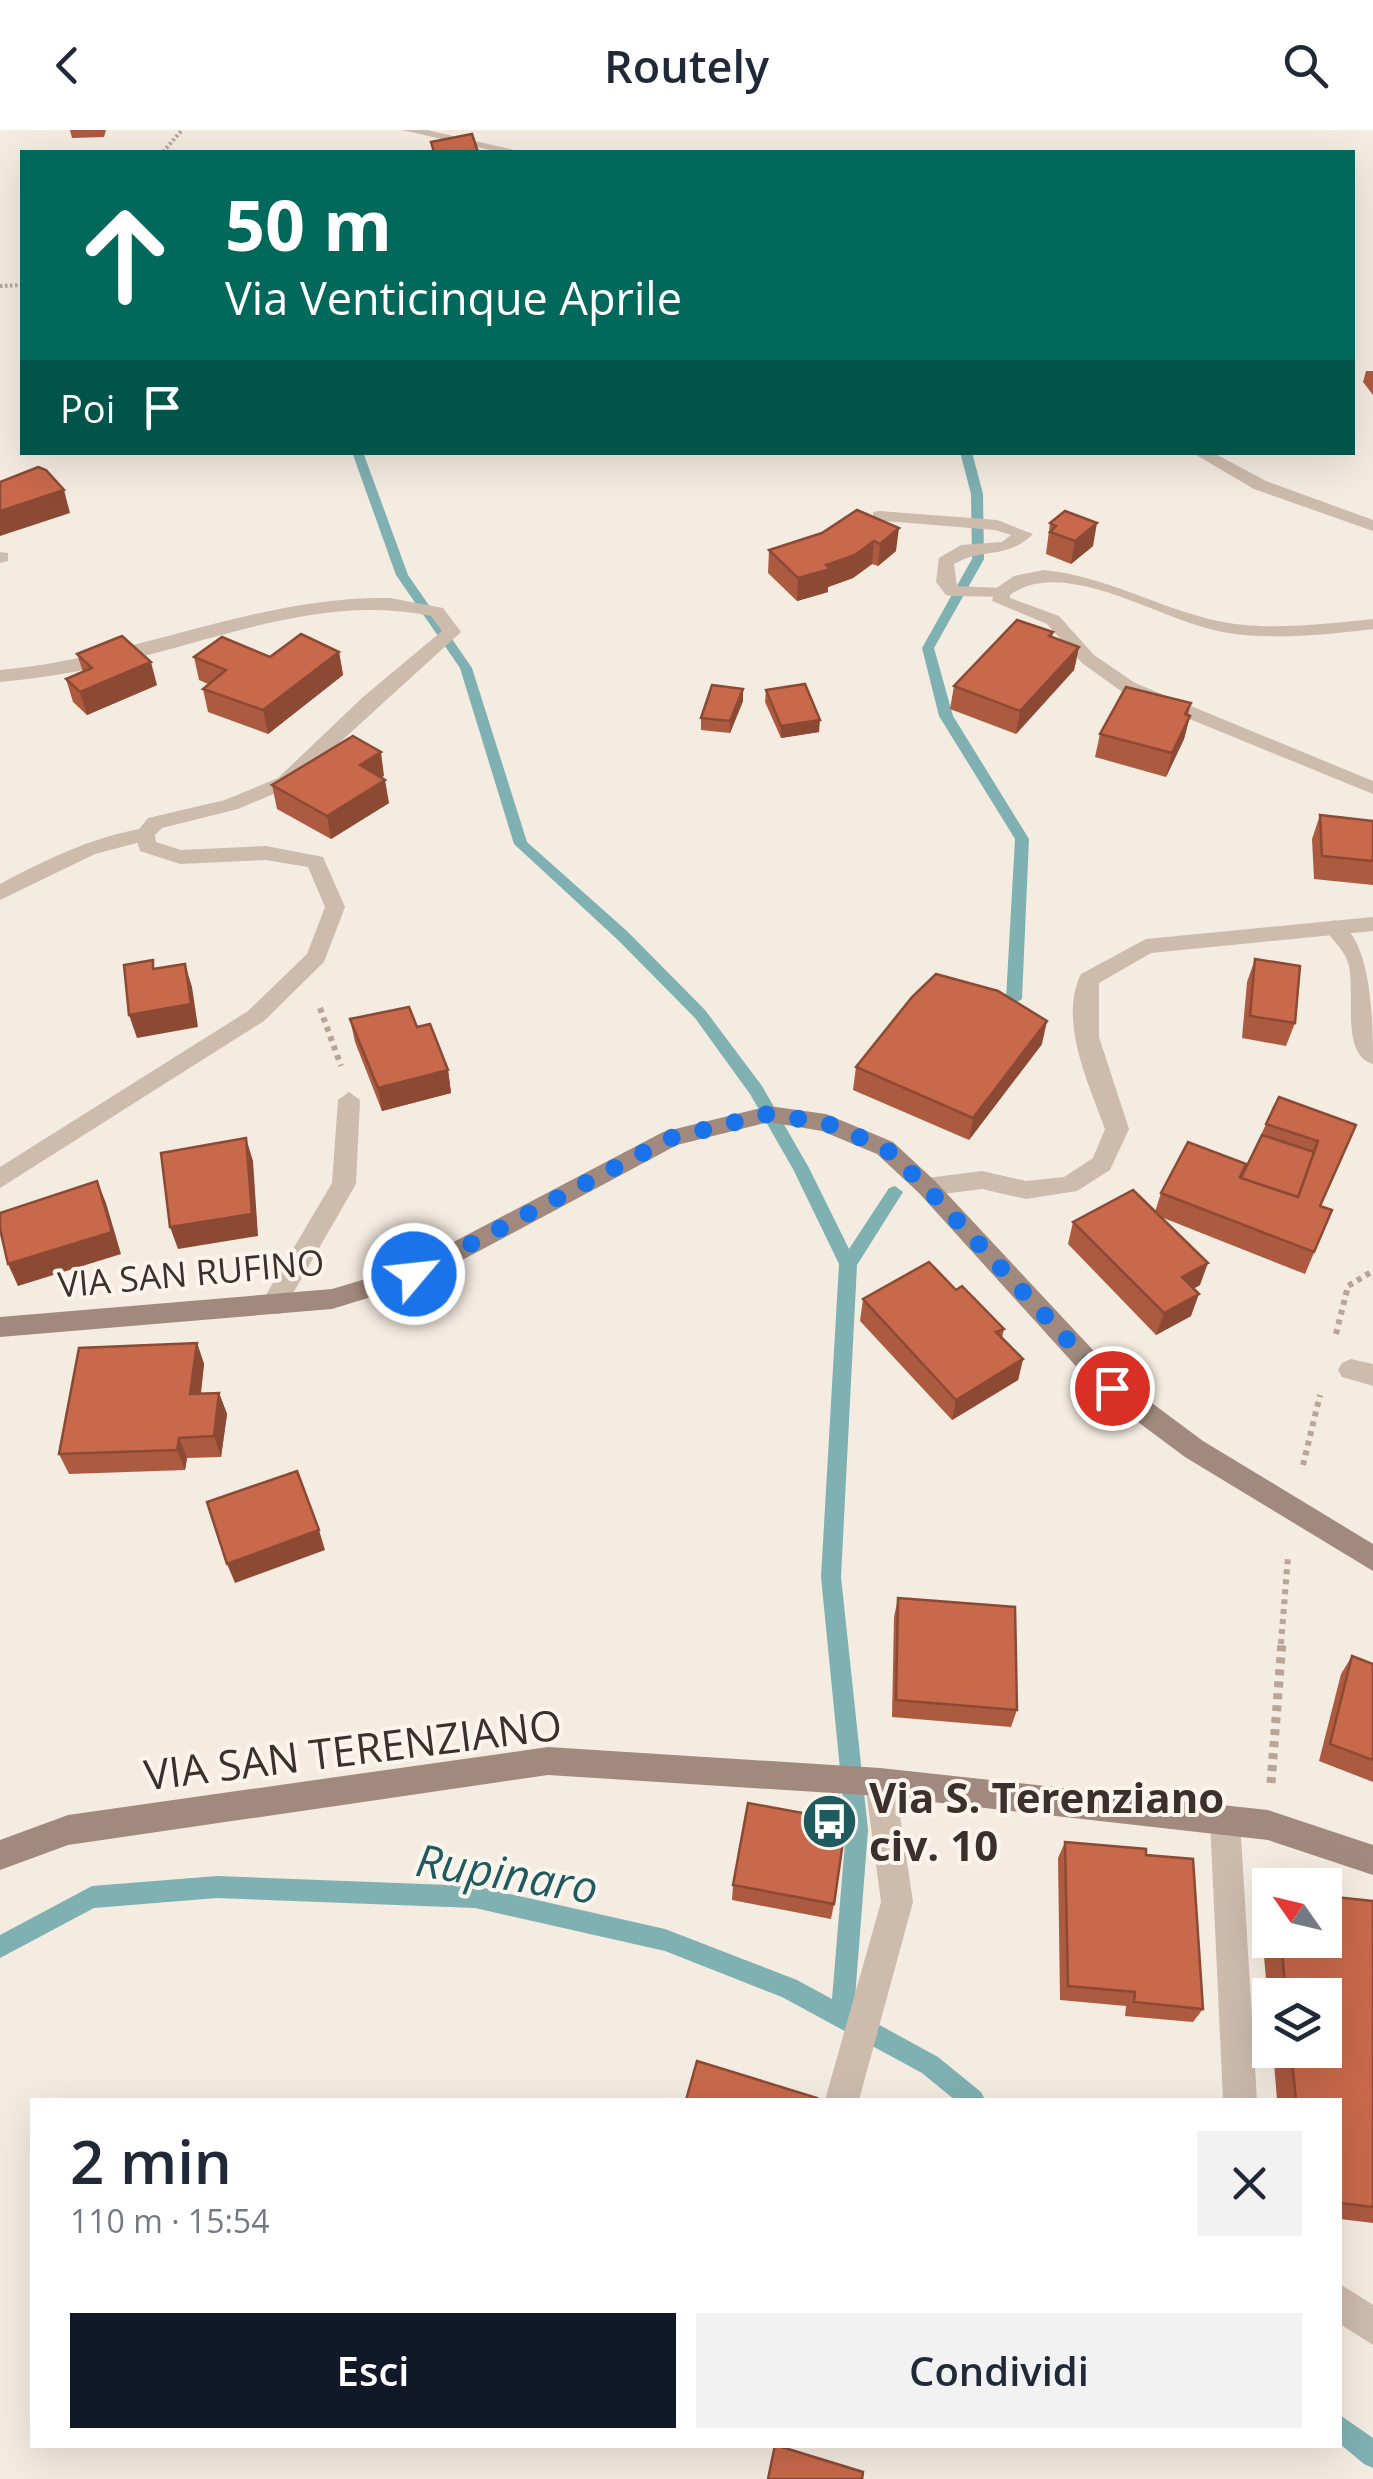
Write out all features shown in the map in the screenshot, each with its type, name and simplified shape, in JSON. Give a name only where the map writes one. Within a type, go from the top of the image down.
[{"type":"main road","name":"VIA SAN RUFINO","points":[[0,1327],[332,1299],[414,1274],[671,1138],[768,1114],[826,1123],[885,1148],[926,1187]]},
{"type":"main road","points":[[926,1187],[1112,1388],[1194,1448],[1373,1559]]},
{"type":"main road","name":"VIA SAN TERENZIANO","points":[[0,1855],[68,1830],[548,1761],[880,1782],[1268,1825],[1373,1860]]},
{"type":"street","points":[[408,130],[506,150]]},
{"type":"street","points":[[1204,455],[1260,485],[1373,526]]},
{"type":"street","points":[[879,516],[997,525],[1024,534],[1006,547],[967,549],[945,562],[945,582],[952,591],[1001,593],[1020,577],[1065,575],[1211,625],[1276,632],[1373,624]]},
{"type":"street","points":[[1001,593],[1001,600],[1052,620],[1088,659],[1128,687],[1373,788]]},
{"type":"street","points":[[0,676],[52,674],[233,623],[299,609],[387,602],[437,612],[452,632],[370,700],[286,782],[231,805],[155,823],[145,834],[111,839],[77,852],[0,893]]},
{"type":"street","points":[[0,1179],[65,1134],[256,1016],[316,957],[335,907],[316,862],[266,853],[180,857],[147,846],[145,834]]},
{"type":"street","points":[[926,1187],[982,1180],[1026,1190],[1069,1185],[1102,1164],[1117,1129],[1089,1044],[1083,1010],[1089,979],[1146,946],[1373,924]]},
{"type":"street","points":[[1334,927],[1358,959],[1366,1050],[1373,1056]]},
{"type":"street","points":[[272,1307],[344,1184],[349,1100]]},
{"type":"street","points":[[843,2098],[897,1902],[880,1782]]},
{"type":"street","points":[[1225,1820],[1240,2098]]},
{"type":"street","points":[[1342,2304],[1373,2327]]},
{"type":"path","points":[[165,150],[182,130]]},
{"type":"path","points":[[303,970],[336,1043],[349,1100]]},
{"type":"building","points":[[472,134],[477,150],[433,150],[431,142]]},
{"type":"building","points":[[38,467],[46,470],[64,490],[0,511],[0,482]]},
{"type":"building","points":[[857,510],[899,528],[880,544],[874,541],[855,555],[826,565],[830,569],[798,578],[769,550],[822,533]]},
{"type":"building","points":[[1065,511],[1097,523],[1075,541],[1050,532],[1056,526],[1050,523]]},
{"type":"building","points":[[1017,620],[1053,632],[1049,636],[1079,647],[1020,711],[954,686]]},
{"type":"building","points":[[301,634],[339,652],[263,710],[203,689],[226,670],[194,657],[222,637],[270,657]]},
{"type":"building","points":[[122,636],[151,662],[80,692],[66,679],[92,668],[77,654]]},
{"type":"building","points":[[805,684],[820,720],[781,726],[766,690]]},
{"type":"building","points":[[712,685],[743,689],[730,721],[701,718]]},
{"type":"building","points":[[1126,687],[1191,703],[1185,714],[1190,716],[1172,753],[1100,734]]},
{"type":"building","points":[[353,736],[381,752],[360,765],[385,780],[327,816],[272,785]]},
{"type":"building","points":[[1320,815],[1373,821],[1373,861],[1322,856]]},
{"type":"building","points":[[1255,959],[1300,966],[1295,1023],[1250,1016]]},
{"type":"building","points":[[153,960],[153,969],[185,964],[191,1004],[129,1015],[124,965]]},
{"type":"building","points":[[936,974],[998,991],[1047,1021],[973,1118],[856,1067],[912,997]]},
{"type":"building","points":[[409,1007],[417,1027],[430,1024],[448,1070],[378,1088],[350,1019]]},
{"type":"building","points":[[1279,1097],[1356,1125],[1320,1206],[1332,1210],[1314,1252],[1161,1193],[1188,1142],[1246,1164],[1240,1177],[1298,1197],[1318,1141],[1266,1124]]},
{"type":"building","points":[[1262,1135],[1314,1152],[1298,1197],[1241,1178]]},
{"type":"building","points":[[246,1138],[252,1214],[170,1227],[161,1153]]},
{"type":"building","points":[[97,1181],[112,1232],[8,1264],[0,1213]]},
{"type":"building","points":[[1133,1190],[1208,1263],[1182,1277],[1199,1294],[1164,1313],[1073,1222]]},
{"type":"building","points":[[929,1262],[956,1290],[962,1286],[1004,1329],[996,1332],[1023,1359],[956,1400],[863,1299]]},
{"type":"building","points":[[197,1343],[190,1394],[219,1393],[214,1436],[179,1438],[177,1450],[59,1454],[79,1348]]},
{"type":"building","points":[[297,1471],[319,1530],[227,1564],[207,1502]]},
{"type":"building","points":[[898,1598],[1015,1607],[1017,1710],[896,1700]]},
{"type":"building","points":[[1352,1656],[1373,1664],[1373,1760],[1330,1744]]},
{"type":"building","points":[[748,1803],[846,1821],[834,1904],[733,1885]]},
{"type":"building","points":[[1065,1842],[1146,1849],[1146,1855],[1193,1859],[1203,2009],[1134,2002],[1135,1992],[1068,1986]]},
{"type":"building","points":[[1342,1898],[1373,1901],[1373,2207],[1342,2203],[1342,2098],[1296,2098],[1293,2068],[1342,2068],[1342,1978],[1284,1978],[1283,1958],[1342,1958]]},
{"type":"building","points":[[697,2061],[817,2098],[687,2098]]},
{"type":"building","points":[[774,2448],[863,2472],[862,2479],[768,2479]]},
{"type":"waterway","points":[[358,455],[402,575],[466,668],[521,844],[623,936],[700,1014],[756,1090],[801,1168],[848,1264]]},
{"type":"waterway","points":[[967,455],[977,494],[978,559],[928,648],[946,716],[1022,839],[1014,999]]},
{"type":"waterway","points":[[848,1264],[895,1192]]},
{"type":"waterway","points":[[842,2017],[857,1830],[831,1577],[848,1264]]},
{"type":"waterway","name":"Rupinaro","points":[[0,1947],[92,1897],[217,1887],[475,1897],[665,1940],[789,1988],[842,2017]]},
{"type":"waterway","name":"Rupinaro","points":[[842,2017],[930,2065],[971,2098]]},
{"type":"waterway","name":"Rupinaro","points":[[1342,2430],[1373,2455]]},
{"type":"place","name":"Via S. Terenziano civ. 10","points":[[830,1822]]},
{"type":"route","points":[[414,1274],[671,1138],[768,1114],[826,1123],[885,1148],[1112,1388]]}]
